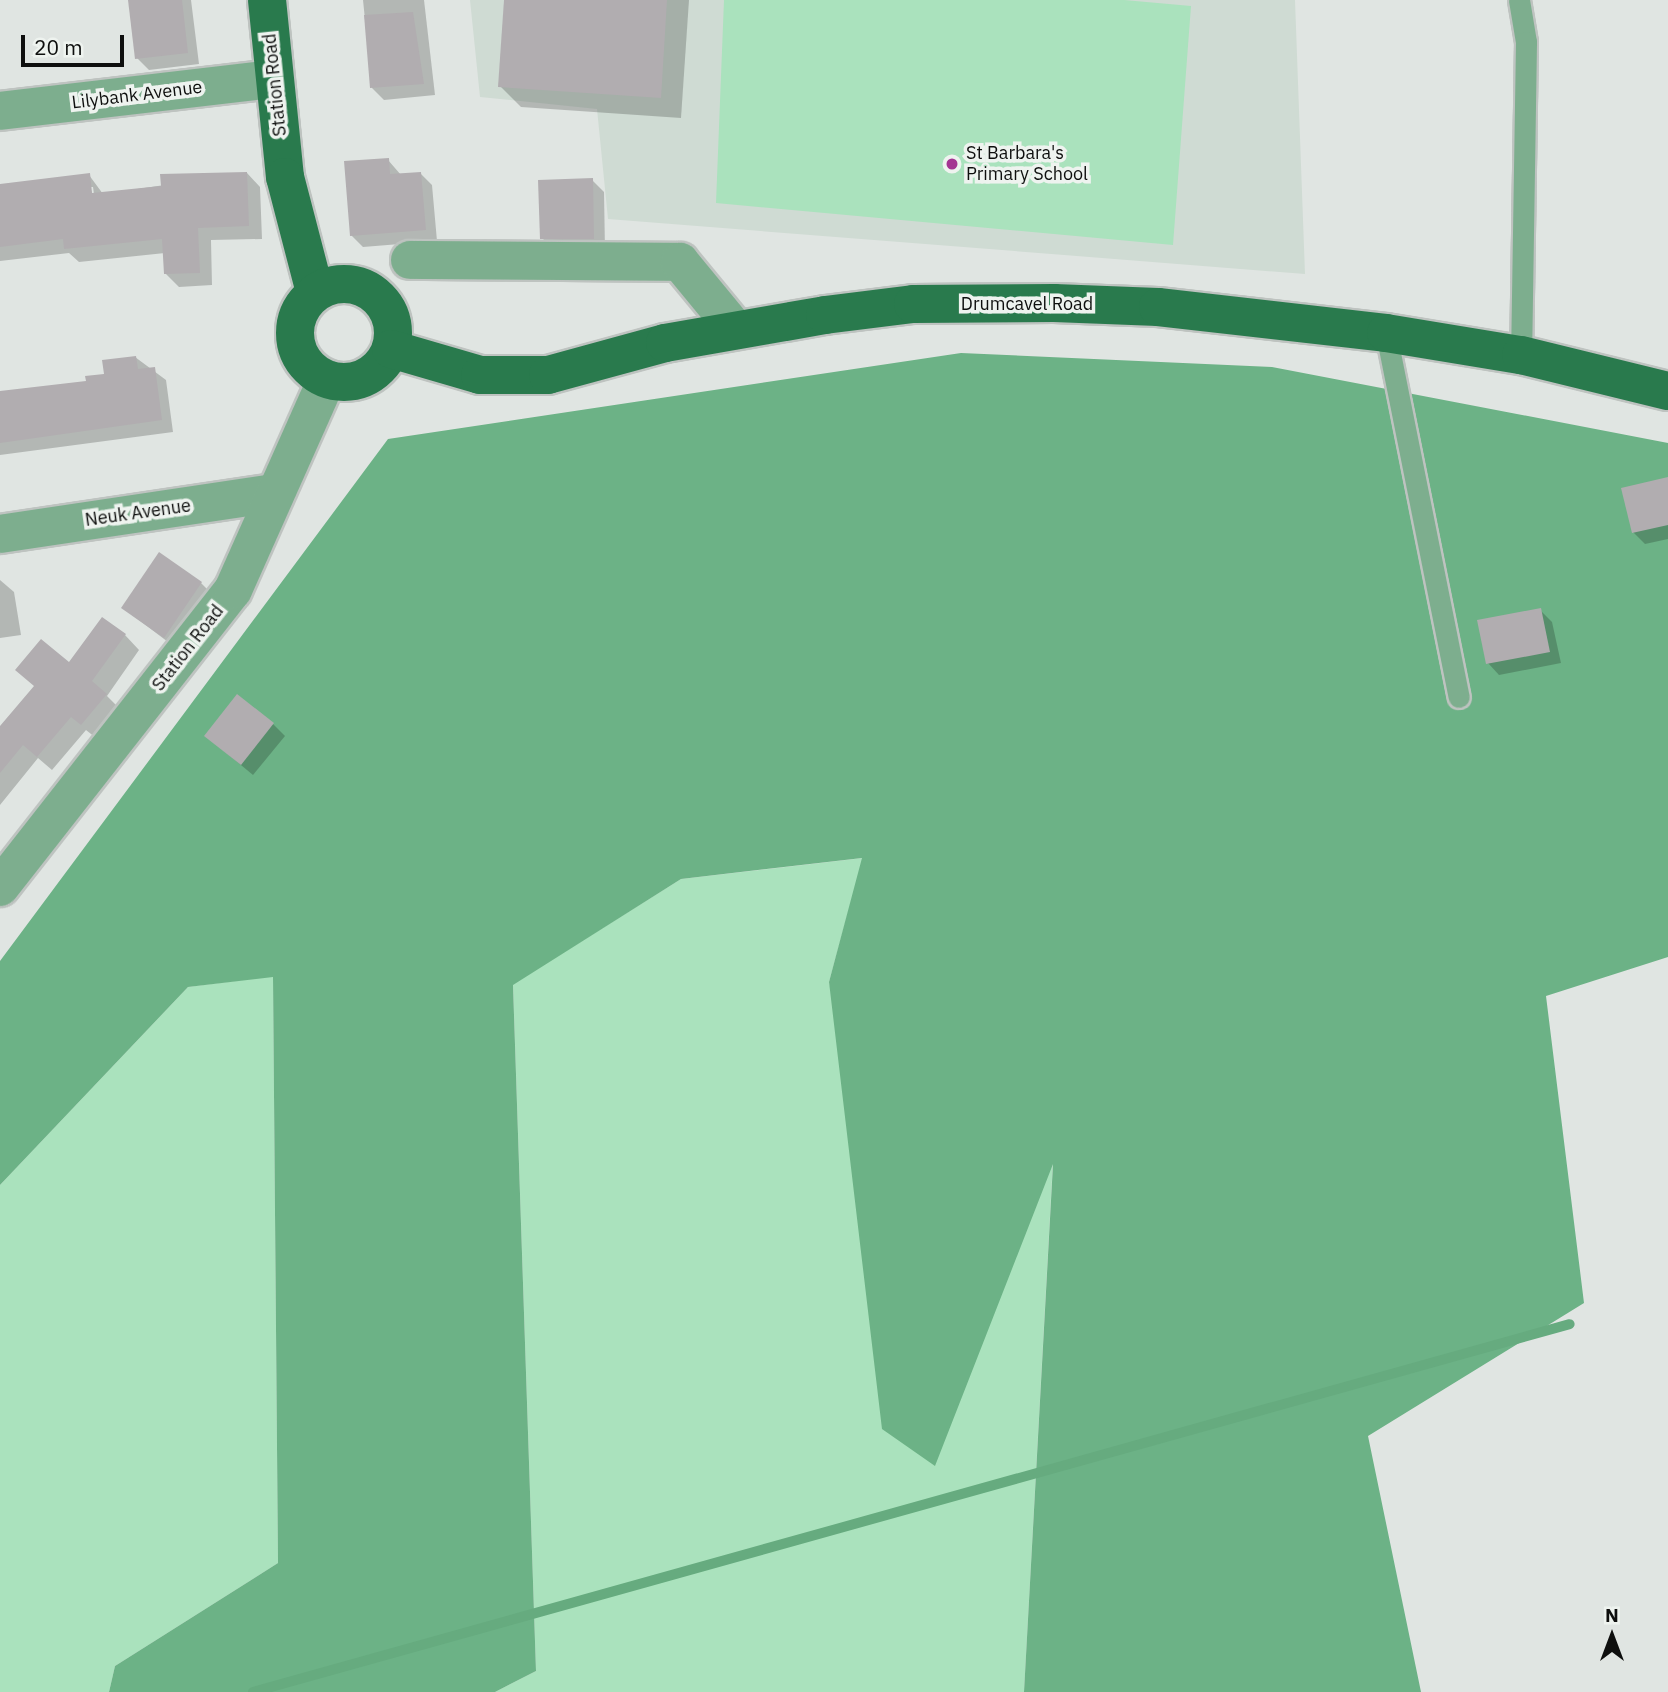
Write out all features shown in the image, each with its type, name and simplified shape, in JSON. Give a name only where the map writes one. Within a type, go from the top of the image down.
[{"type":"main road","name":"Station Road","points":[[267,0],[285,177],[315,292]]},
{"type":"main road","points":[[346,283],[377,295],[393,325],[391,349],[376,371],[361,379],[327,379],[303,361],[295,339],[297,316],[315,292],[346,283]]},
{"type":"main road","name":"Drumcavel Road","points":[[391,349],[450,369],[521,376],[548,375],[736,330],[914,304],[1054,303],[1158,307],[1386,333],[1521,355],[1668,391]]},
{"type":"street","name":"Lilybank Avenue","points":[[0,111],[274,79]]},
{"type":"street","points":[[410,260],[680,262],[736,330]]},
{"type":"street","name":"Station Road","points":[[0,887],[233,590],[327,379]]},
{"type":"street","name":"Neuk Avenue","points":[[0,534],[275,493]]},
{"type":"lane","points":[[1519,0],[1526,42],[1521,355]]},
{"type":"lane","points":[[1386,333],[1459,696]]},
{"type":"shaded area","name":"St Barbara's Primary School","points":[[470,0],[1295,0],[1305,274],[608,219],[597,109],[480,97]]},
{"type":"green space","points":[[724,0],[1124,0],[1191,6],[1173,245],[716,203]]},
{"type":"green space","points":[[961,353],[1272,367],[1668,443],[1668,957],[1546,996],[1584,1303],[1368,1436],[1421,1692],[1024,1692],[1053,1164],[935,1466],[882,1429],[829,982],[862,858],[681,879],[513,985],[536,1671],[495,1692],[109,1692],[115,1666],[278,1563],[273,977],[188,987],[0,1185],[0,961],[388,439]]},
{"type":"green space","points":[[863,858],[829,982],[934,1465],[1053,1161],[1024,1692],[495,1692],[536,1671],[513,984],[681,879]]},
{"type":"green space","points":[[273,976],[278,1563],[115,1666],[109,1692],[0,1692],[0,1185],[188,987]]},
{"type":"building","points":[[128,0],[182,0],[188,53],[135,59]]},
{"type":"building","points":[[504,0],[667,0],[661,98],[498,87]]},
{"type":"building","points":[[413,12],[424,84],[370,88],[364,15]]},
{"type":"building","points":[[389,158],[390,174],[421,172],[426,230],[350,236],[344,161]]},
{"type":"building","points":[[247,172],[249,226],[198,228],[200,273],[164,274],[162,239],[64,249],[63,239],[0,247],[0,184],[90,173],[92,193],[161,186],[160,174]]},
{"type":"building","points":[[593,178],[594,239],[540,239],[538,180]]},
{"type":"building","points":[[136,356],[138,369],[155,367],[162,420],[0,443],[0,391],[86,381],[85,376],[104,374],[102,360]]},
{"type":"building","points":[[1668,477],[1668,525],[1632,533],[1621,488]]},
{"type":"building","points":[[159,552],[202,582],[164,638],[121,608]]},
{"type":"building","points":[[1541,608],[1550,652],[1486,664],[1477,620]]},
{"type":"building","points":[[102,617],[126,634],[92,681],[107,694],[81,725],[71,717],[37,757],[23,745],[0,773],[0,726],[34,686],[15,670],[41,639],[69,662]]},
{"type":"building","points":[[237,694],[274,723],[241,765],[204,736]]},
{"type":"waterway","points":[[253,1692],[1570,1324]]},
{"type":"place","name":"St Barbara's Primary School","points":[[952,164]]}]
